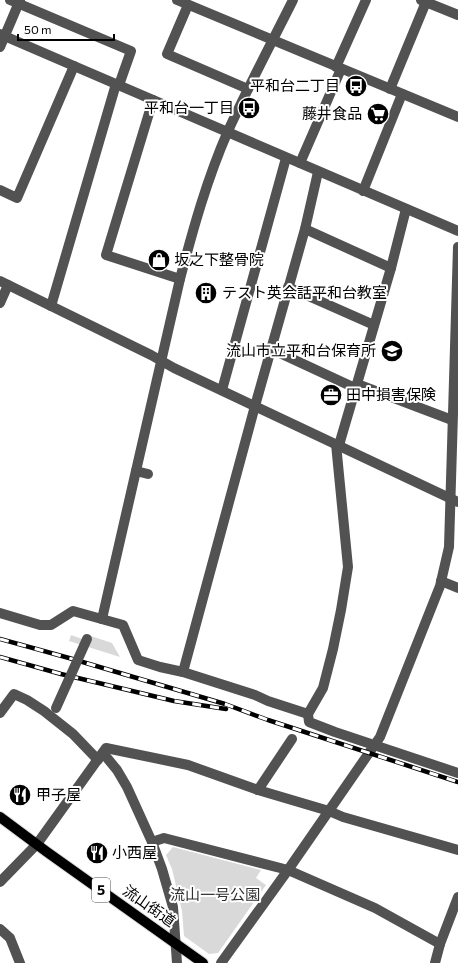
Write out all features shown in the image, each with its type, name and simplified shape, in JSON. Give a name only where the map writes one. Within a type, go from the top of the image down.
[{"type":"main road","name":"流山街道","points":[[0,817],[203,963]]},
{"type":"street","points":[[177,0],[188,5],[202,4],[273,40],[458,117]]},
{"type":"street","points":[[102,619],[180,279],[202,199],[228,132],[293,0]]},
{"type":"street","points":[[300,163],[366,0]]},
{"type":"street","points":[[0,47],[2,35],[16,1],[131,51],[118,85],[51,306]]},
{"type":"street","points":[[390,89],[424,1],[458,15]]},
{"type":"street","points":[[188,5],[167,54],[248,89]]},
{"type":"street","points":[[2,35],[406,210],[458,231]]},
{"type":"street","points":[[0,190],[17,198],[74,66]]},
{"type":"street","points":[[363,191],[402,94]]},
{"type":"street","points":[[153,100],[106,255],[180,279]]},
{"type":"street","points":[[222,390],[286,158]]},
{"type":"street","points":[[183,672],[255,406],[305,229],[318,172]]},
{"type":"street","points":[[406,210],[374,325],[337,445],[348,567],[339,618],[323,688],[308,714],[309,722],[458,773]]},
{"type":"street","points":[[305,229],[390,268]]},
{"type":"street","points":[[221,963],[376,745],[440,586],[449,547],[454,501],[452,420],[458,247]]},
{"type":"street","points":[[0,303],[4,283],[152,355],[174,368],[454,501]]},
{"type":"street","points":[[288,287],[374,325]]},
{"type":"street","points":[[271,350],[356,386],[452,420]]},
{"type":"street","points":[[136,471],[148,474]]},
{"type":"street","points":[[441,581],[458,588]]},
{"type":"street","points":[[0,613],[40,625],[50,625],[73,611],[123,625],[138,660],[255,694],[268,701],[308,714]]},
{"type":"street","points":[[56,708],[87,639]]},
{"type":"street","points":[[0,713],[16,695],[27,700],[44,711],[117,770],[127,787],[152,842],[162,869],[173,907],[177,963]]},
{"type":"street","points":[[258,790],[292,739]]},
{"type":"street","points":[[0,882],[37,844],[106,748],[188,765],[258,790],[343,817],[458,850]]},
{"type":"street","points":[[152,842],[164,838],[288,870],[375,908],[440,944]]},
{"type":"street","points":[[435,963],[440,944],[458,897]]},
{"type":"street","points":[[0,929],[10,938],[20,963]]},
{"type":"green space","points":[[71,635],[82,639],[91,636],[112,643],[120,657],[69,641]]},
{"type":"green space","name":"流山一号公園","points":[[173,847],[261,870],[256,878],[266,885],[218,953],[209,954],[184,936],[182,911],[172,869],[166,855]]},
{"type":"railway","points":[[0,639],[225,704],[268,720],[458,782]]},
{"type":"railway","points":[[0,657],[61,674],[174,701],[226,709]]},
{"type":"place","name":"平和台二丁目","points":[[356,86]]},
{"type":"place","name":"平和台一丁目","points":[[249,108]]},
{"type":"place","name":"藤井食品","points":[[378,114]]},
{"type":"place","name":"坂之下整骨院","points":[[159,260]]},
{"type":"place","name":"テスト英会話平和台教室","points":[[206,293]]},
{"type":"place","name":"流山市立平和台保育所","points":[[392,351]]},
{"type":"place","name":"田中損害保険","points":[[331,395]]},
{"type":"place","name":"甲子屋","points":[[20,795]]},
{"type":"place","name":"小西屋","points":[[97,853]]}]
